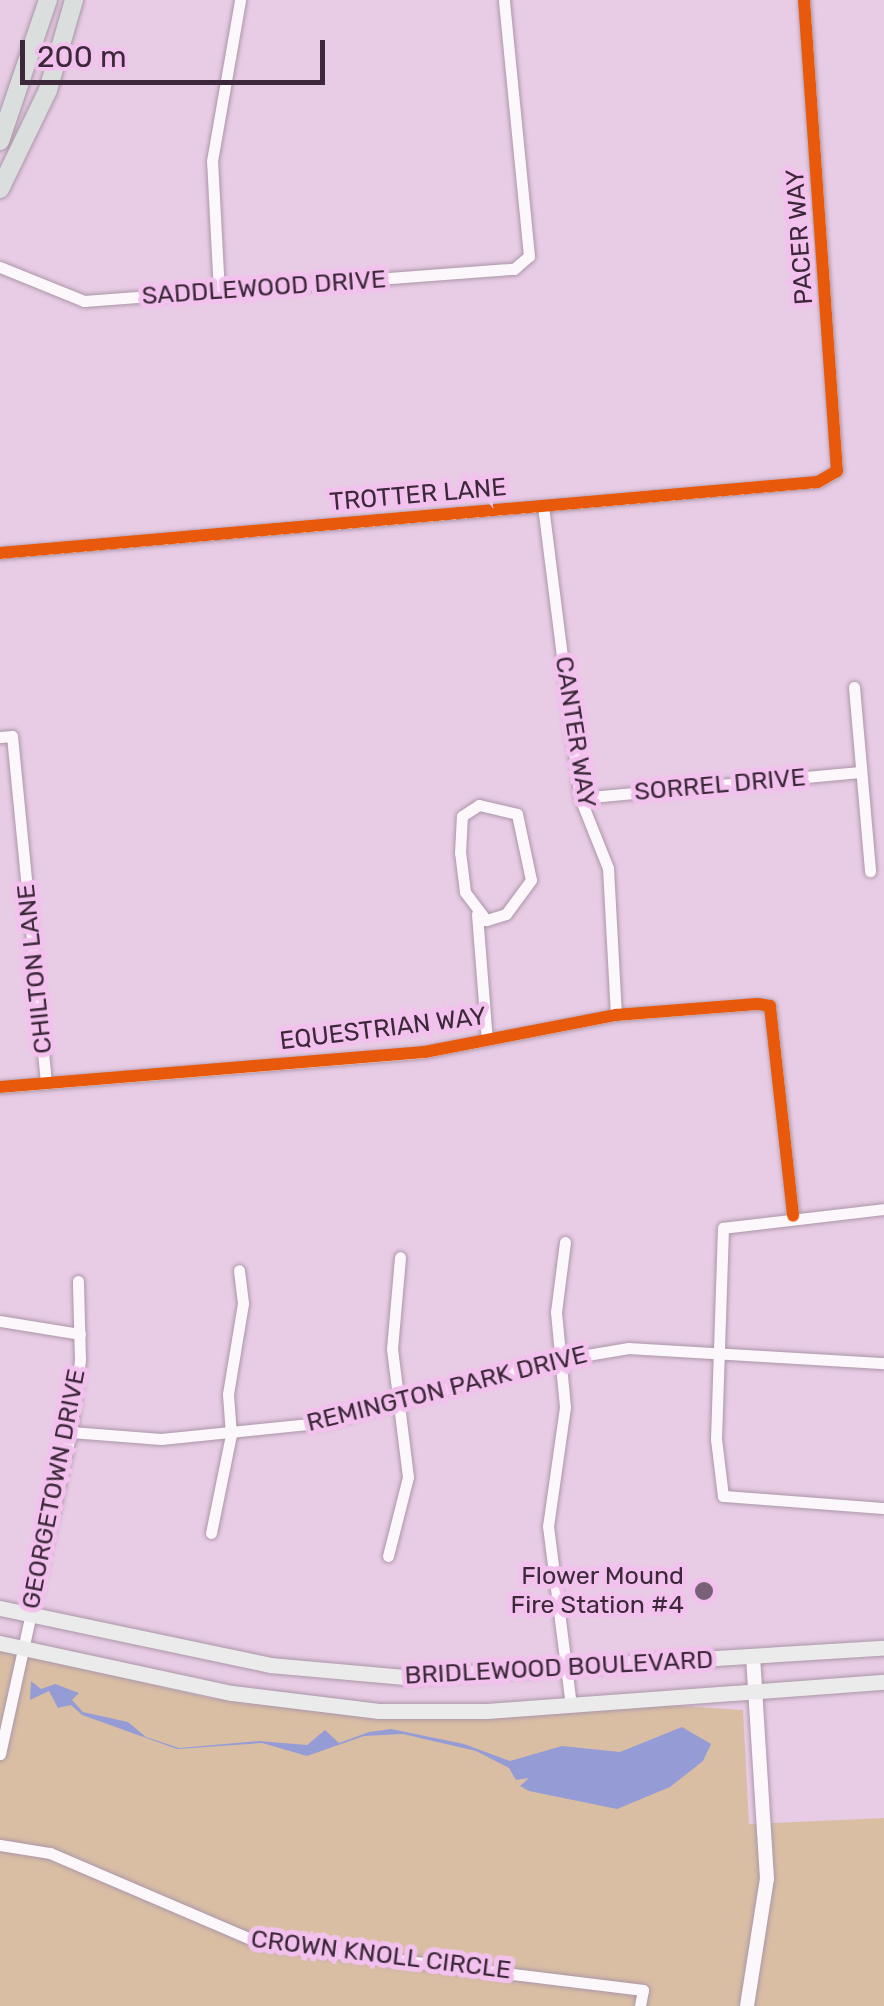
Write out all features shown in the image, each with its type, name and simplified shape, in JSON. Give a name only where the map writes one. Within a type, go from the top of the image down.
[{"type":"main road","points":[[0,141],[48,0]]},
{"type":"main road","points":[[0,189],[48,90],[74,0]]},
{"type":"main road","name":"BRIDLEWOOD BOULEVARD","points":[[0,1608],[324,1672],[463,1678],[884,1648]]},
{"type":"main road","name":"BRIDLEWOOD BOULEVARD","points":[[0,1644],[232,1693],[341,1708],[449,1712],[884,1682]]},
{"type":"main road","points":[[664,1664],[668,1699]]},
{"type":"street","points":[[219,293],[212,161],[240,0]]},
{"type":"street","name":"SADDLEWOOD DRIVE","points":[[0,267],[84,300],[514,269],[529,256],[504,0]]},
{"type":"street","name":"PACER WAY","points":[[804,0],[836,472]]},
{"type":"street","name":"TROTTER LANE","points":[[0,553],[818,482],[836,472]]},
{"type":"street","name":"CANTER WAY","points":[[543,506],[580,798],[608,868],[616,1015]]},
{"type":"street","points":[[854,687],[870,871]]},
{"type":"street","name":"CHILTON LANE","points":[[6,737],[46,1083]]},
{"type":"street","name":"SORREL DRIVE","points":[[580,798],[860,772]]},
{"type":"street","points":[[478,914],[486,920],[506,914],[531,880],[526,830],[510,809],[478,805],[462,816],[465,892],[478,914],[487,1040]]},
{"type":"street","name":"EQUESTRIAN WAY","points":[[0,1087],[425,1052],[616,1015],[770,1006],[794,1216]]},
{"type":"street","points":[[884,1209],[740,1221],[720,1235],[722,1351],[716,1438],[723,1496],[884,1508]]},
{"type":"street","points":[[565,1242],[556,1294],[565,1407],[548,1537],[571,1706]]},
{"type":"street","points":[[388,1556],[408,1477],[392,1338],[400,1257]]},
{"type":"street","points":[[211,1533],[231,1435],[228,1394],[243,1303],[239,1270]]},
{"type":"street","name":"GEORGETOWN DRIVE","points":[[0,1754],[70,1432],[80,1334],[78,1281]]},
{"type":"street","points":[[0,1321],[80,1334]]},
{"type":"street","name":"REMINGTON PARK DRIVE","points":[[70,1432],[161,1439],[231,1435],[402,1405],[561,1358],[628,1348],[884,1363]]},
{"type":"street","points":[[748,2006],[767,1879],[752,1658]]},
{"type":"street","name":"CROWN KNOLL CIRCLE","points":[[0,1844],[50,1854],[260,1943],[643,1990],[640,2006]]},
{"type":"shaded area","points":[[0,1649],[210,1698],[363,1717],[668,1705],[743,1710],[749,1824],[884,1818],[884,2006],[0,2006]]},
{"type":"water","points":[[31,1681],[41,1689],[55,1684],[79,1693],[72,1700],[83,1712],[128,1722],[146,1737],[179,1748],[259,1741],[307,1745],[325,1730],[339,1743],[369,1732],[391,1729],[464,1744],[510,1761],[562,1746],[620,1752],[682,1727],[711,1744],[703,1761],[670,1787],[617,1809],[529,1791],[520,1786],[529,1778],[516,1780],[509,1768],[476,1751],[403,1734],[364,1736],[307,1756],[262,1743],[177,1749],[82,1715],[71,1705],[58,1708],[49,1691],[30,1700]]},
{"type":"cycle path","points":[[0,553],[818,482],[837,471],[804,0]]},
{"type":"cycle path","points":[[0,1087],[425,1052],[616,1015],[758,1004],[770,1006],[793,1216]]},
{"type":"place","name":"Flower Mound Fire Station #4","points":[[704,1591]]}]
